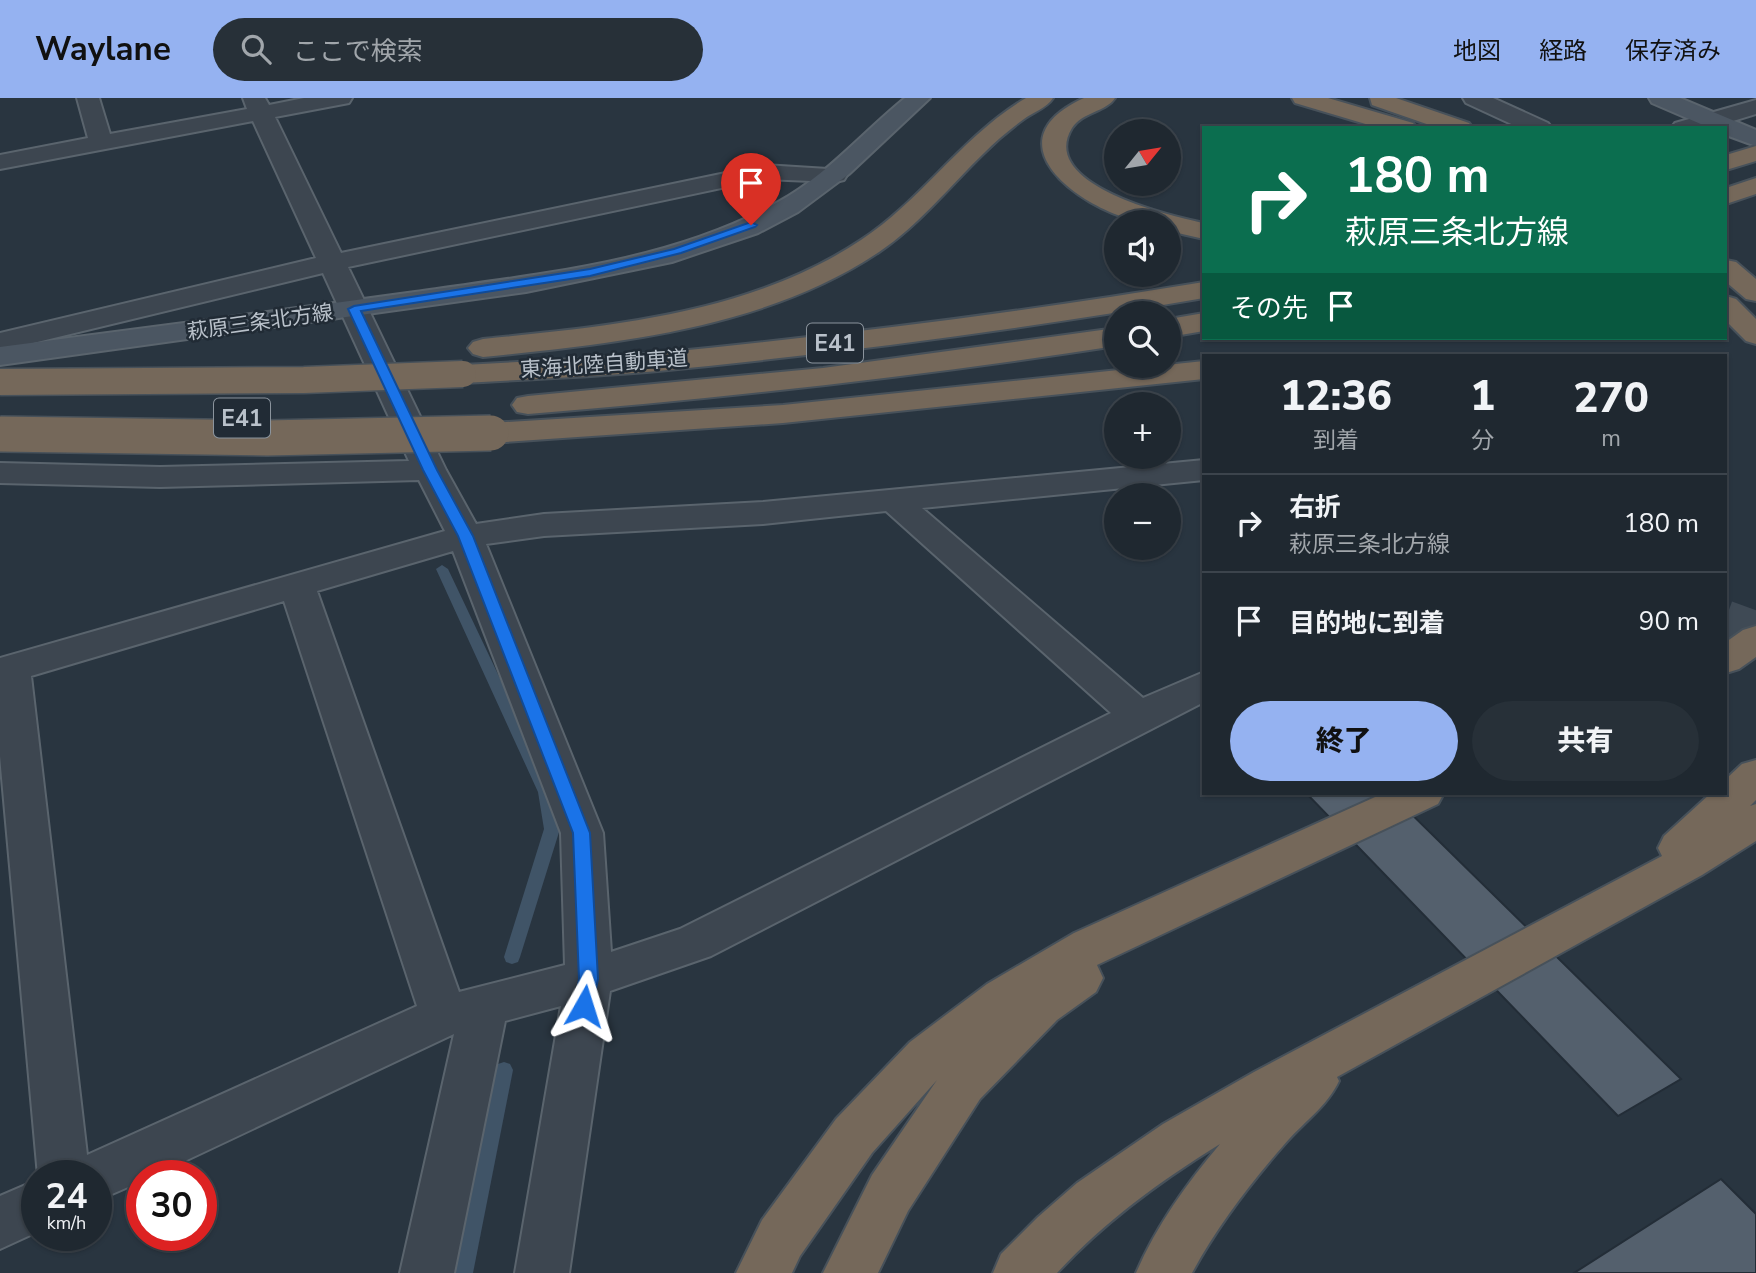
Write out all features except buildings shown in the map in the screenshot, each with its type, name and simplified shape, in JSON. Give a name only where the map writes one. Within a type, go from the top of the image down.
[{"type":"highway","points":[[0,371],[456,363],[739,304],[791,287],[835,267],[870,246],[907,217],[998,127],[1021,109],[1042,98]]},
{"type":"highway","points":[[1104,98],[1080,108],[1065,120],[1055,137],[1055,155],[1063,171],[1098,197],[1127,210]]},
{"type":"highway","points":[[1303,98],[1398,126]]},
{"type":"highway","points":[[1372,98],[1455,126]]},
{"type":"highway","points":[[1727,153],[1756,142]]},
{"type":"highway","points":[[1727,163],[1756,153]]},
{"type":"highway","points":[[1727,196],[1756,186]]},
{"type":"highway","points":[[1181,226],[1202,231]]},
{"type":"highway","points":[[1727,269],[1756,293]]},
{"type":"highway","name":"東海北陸自動車道","points":[[0,382],[304,380],[456,363],[656,362],[879,338],[1081,311],[1202,289]]},
{"type":"highway","points":[[1727,306],[1756,335]]},
{"type":"highway","points":[[1181,326],[1202,322]]},
{"type":"highway","name":"東海北陸自動車道","points":[[0,419],[487,421],[918,366],[1104,339]]},
{"type":"highway","points":[[0,434],[267,438],[487,421],[783,414],[1202,370]]},
{"type":"highway","points":[[1727,659],[1756,639]]},
{"type":"highway","points":[[1633,891],[1756,775]]},
{"type":"highway","points":[[763,1273],[781,1238],[854,1136],[927,1057],[1004,998],[1090,946],[1419,795]]},
{"type":"highway","points":[[1020,1273],[1044,1245],[1115,1183],[1198,1129],[1686,863],[1756,820]]},
{"type":"highway","points":[[850,1273],[890,1193],[963,1083],[1041,1006],[1125,946],[1216,887]]},
{"type":"highway","points":[[1163,1273],[1183,1235],[1291,1101],[1364,1039]]},
{"type":"main road","name":"萩原三条北方線","points":[[0,354],[354,309],[555,279],[638,262],[751,225],[788,207],[835,175],[919,98]]},
{"type":"main road","points":[[1660,98],[1723,126]]},
{"type":"main road","points":[[1727,128],[1756,142]]},
{"type":"street","points":[[88,98],[101,143]]},
{"type":"street","points":[[0,162],[101,143],[257,106],[341,98]]},
{"type":"street","points":[[1474,98],[1536,126]]},
{"type":"street","points":[[257,106],[430,470],[466,536],[582,833],[589,979],[542,1273]]},
{"type":"street","points":[[1689,126],[1756,107]]},
{"type":"street","points":[[0,341],[330,263],[764,172],[835,175]]},
{"type":"street","points":[[0,474],[160,477],[430,470]]},
{"type":"street","points":[[62,1160],[5,670],[466,536],[544,525],[763,513],[1202,470]]},
{"type":"street","points":[[893,500],[1139,716]]},
{"type":"street","points":[[297,585],[464,1011],[427,1273]]},
{"type":"street","points":[[112,1170],[464,1011],[589,979],[695,943],[1139,716],[1202,687]]},
{"type":"street","points":[[0,1223],[21,1213]]},
{"type":"waterway","points":[[442,569],[546,792],[552,829],[512,957]]},
{"type":"waterway","points":[[463,1273],[504,1070]]},
{"type":"tunnel","points":[[1727,618],[1756,629]]},
{"type":"route","points":[[584,1006],[589,979],[582,833],[466,536],[430,470],[354,309],[532,282],[638,262],[715,239],[751,225]]}]
